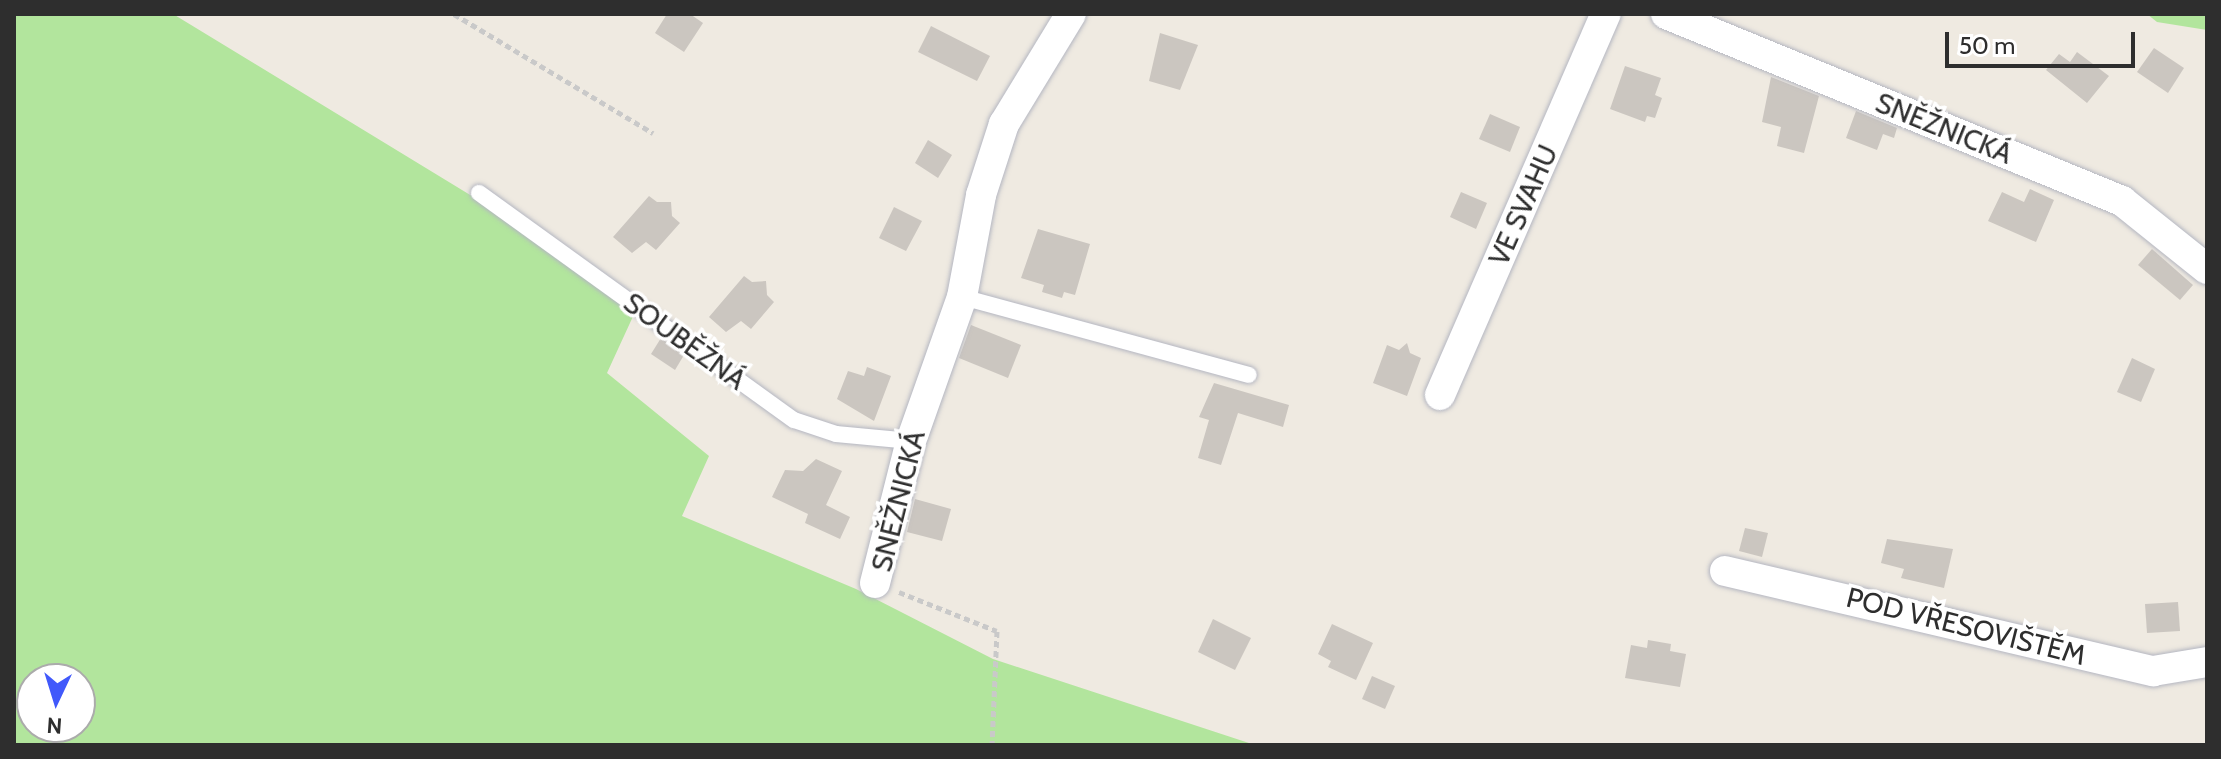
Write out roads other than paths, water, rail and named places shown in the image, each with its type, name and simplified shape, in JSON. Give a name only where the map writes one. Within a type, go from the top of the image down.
[{"type":"street","name":"SNĚŽNICKÁ","points":[[875,583],[911,441],[962,297],[981,195],[1004,124],[1071,14]]},
{"type":"street","name":"VE SVAHU","points":[[1440,395],[1606,14]]},
{"type":"street","name":"SNĚŽNICKÁ","points":[[1666,14],[2122,201],[2207,269]]},
{"type":"street","name":"POD VŘESOVIŠTĚM","points":[[1725,571],[2153,671],[2207,662]]},
{"type":"lane","name":"SOUBĚŽNÁ","points":[[479,193],[794,420],[836,434],[911,441]]},
{"type":"lane","points":[[962,297],[1249,375]]}]
